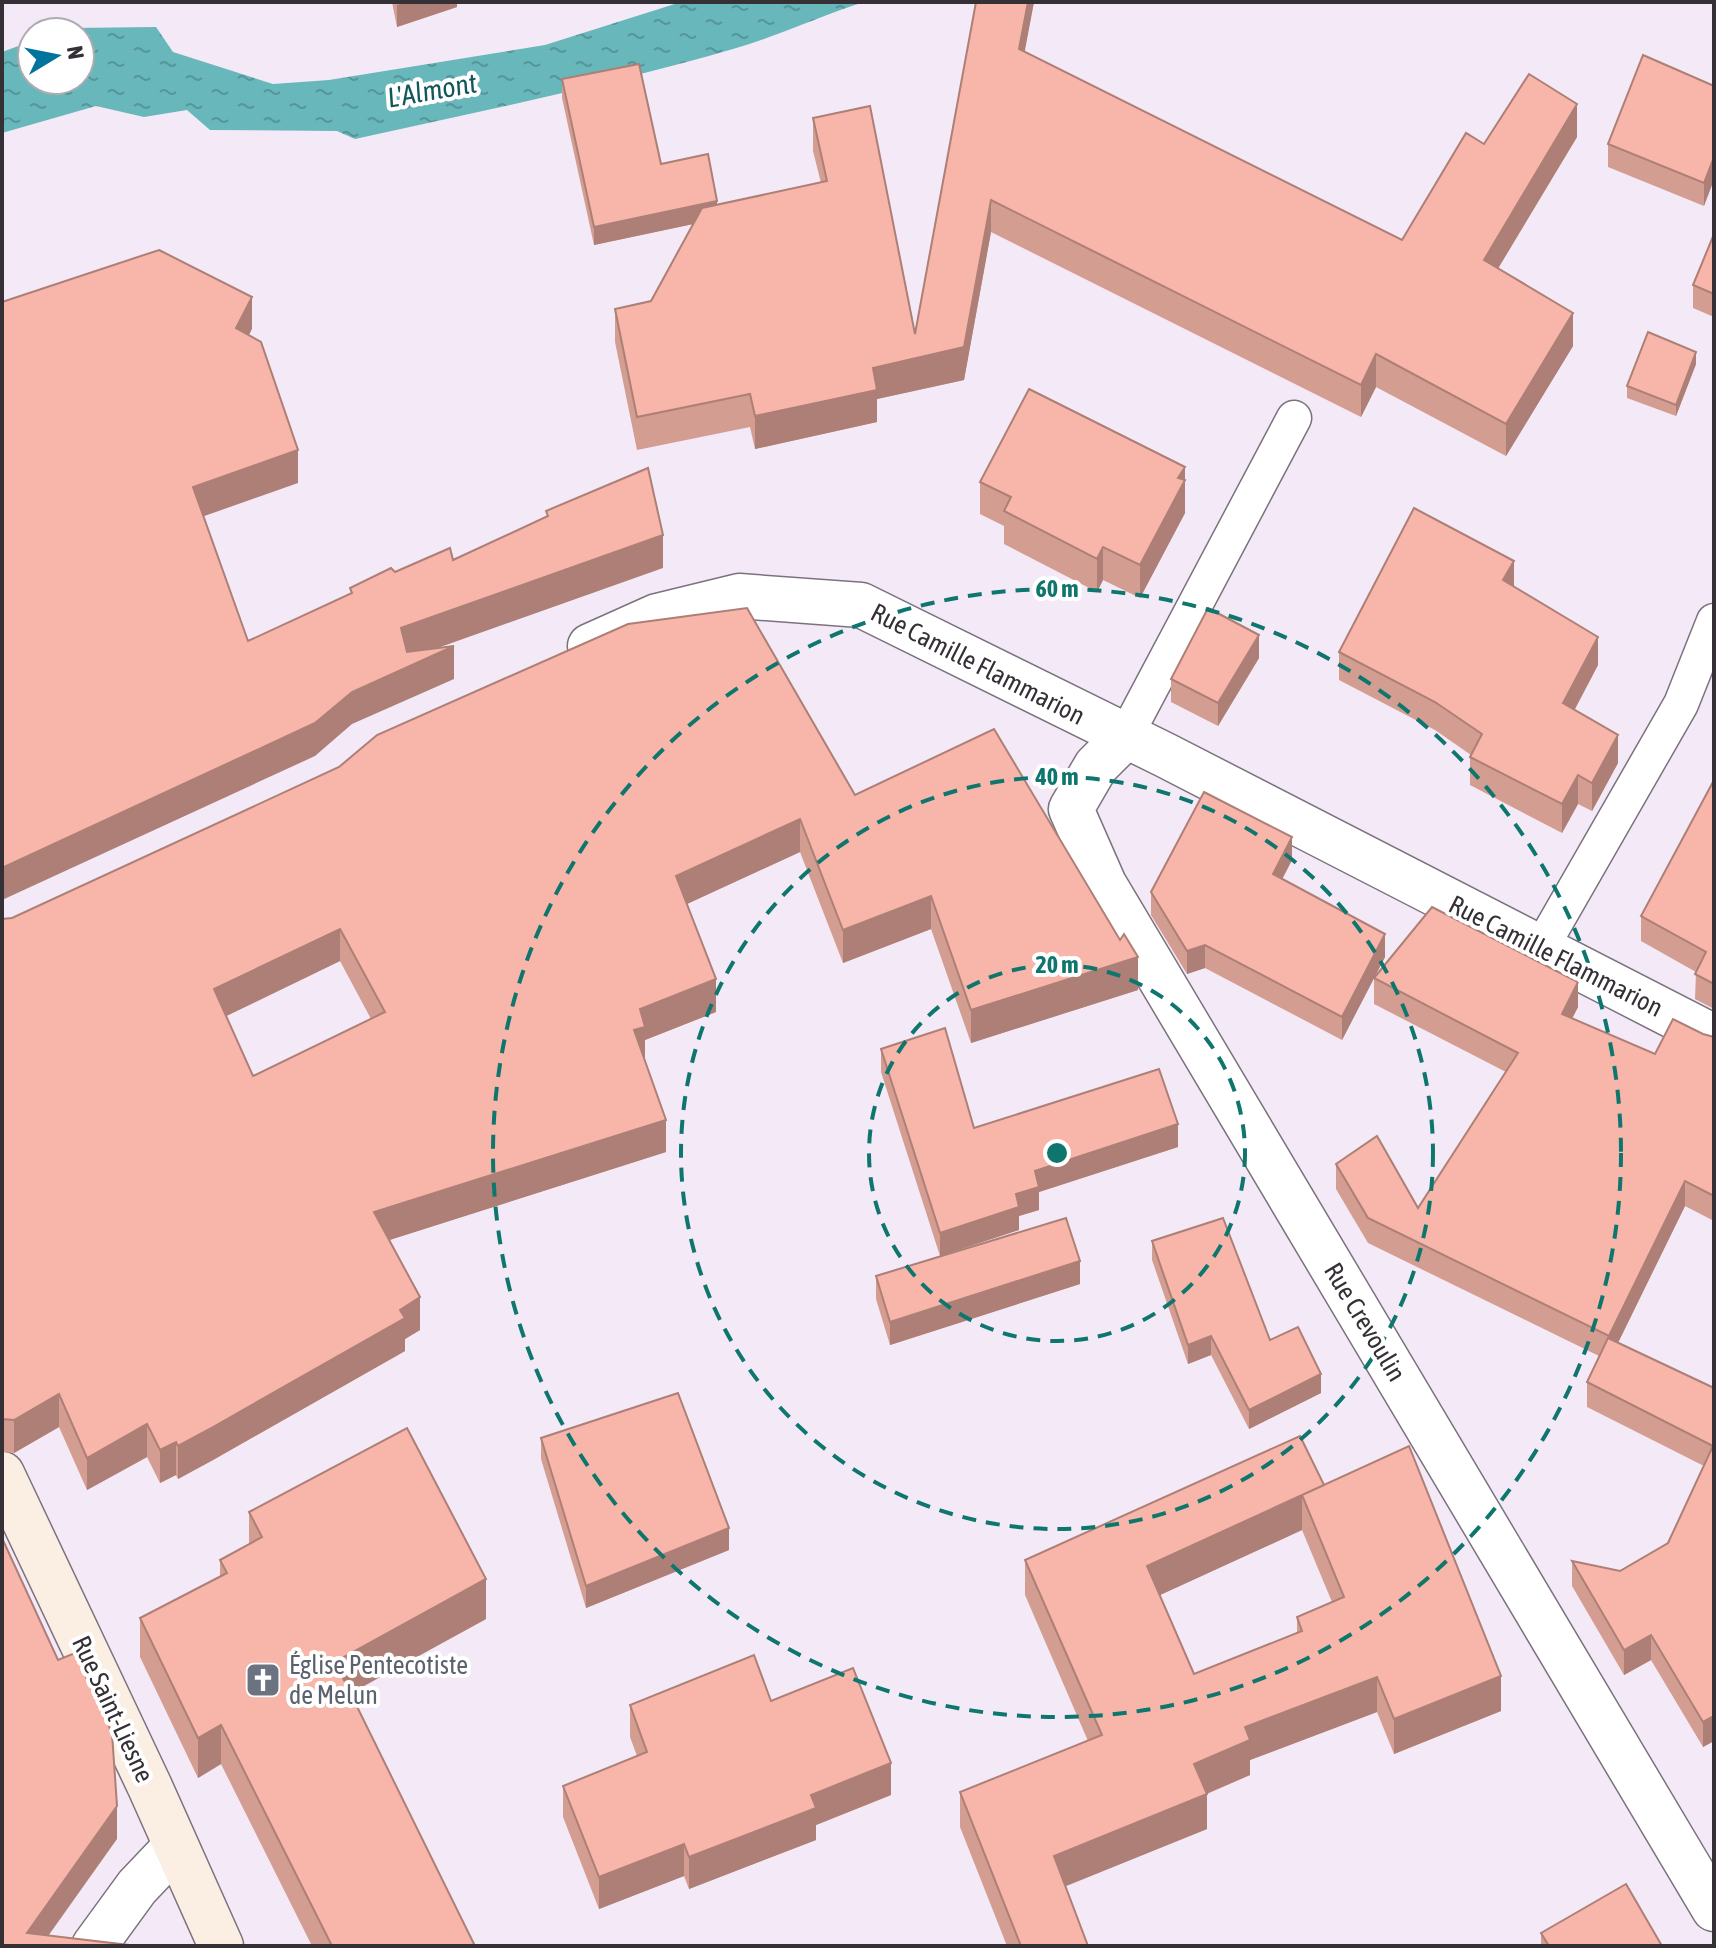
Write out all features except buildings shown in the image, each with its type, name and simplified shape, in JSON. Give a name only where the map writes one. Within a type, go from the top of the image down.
[{"type":"main road","name":"Rue Saint-Liesne","points":[[2,1474],[150,1787],[221,1946]]},
{"type":"street","name":"Rue Camille Flammarion","points":[[547,665],[657,616],[739,596],[861,605],[1714,1037]]},
{"type":"street","name":"Rue Crevoulin","points":[[1125,737],[1096,766],[1071,809],[1104,884],[1714,1909]]},
{"type":"street","points":[[94,1946],[137,1887],[175,1847]]},
{"type":"lane","points":[[1125,737],[1294,418]]},
{"type":"lane","points":[[1541,948],[1681,704],[1714,621]]},
{"type":"water","name":"L'Almont","points":[[681,2],[864,2],[750,44],[686,62],[355,139],[337,131],[210,130],[187,110],[144,117],[96,106],[2,133],[2,52],[16,47],[16,96],[96,96],[96,28],[156,27],[173,52],[273,84],[329,80],[545,45]]},
{"type":"place","name":"Église Pentecotiste de Melun","points":[[263,1680]]}]
